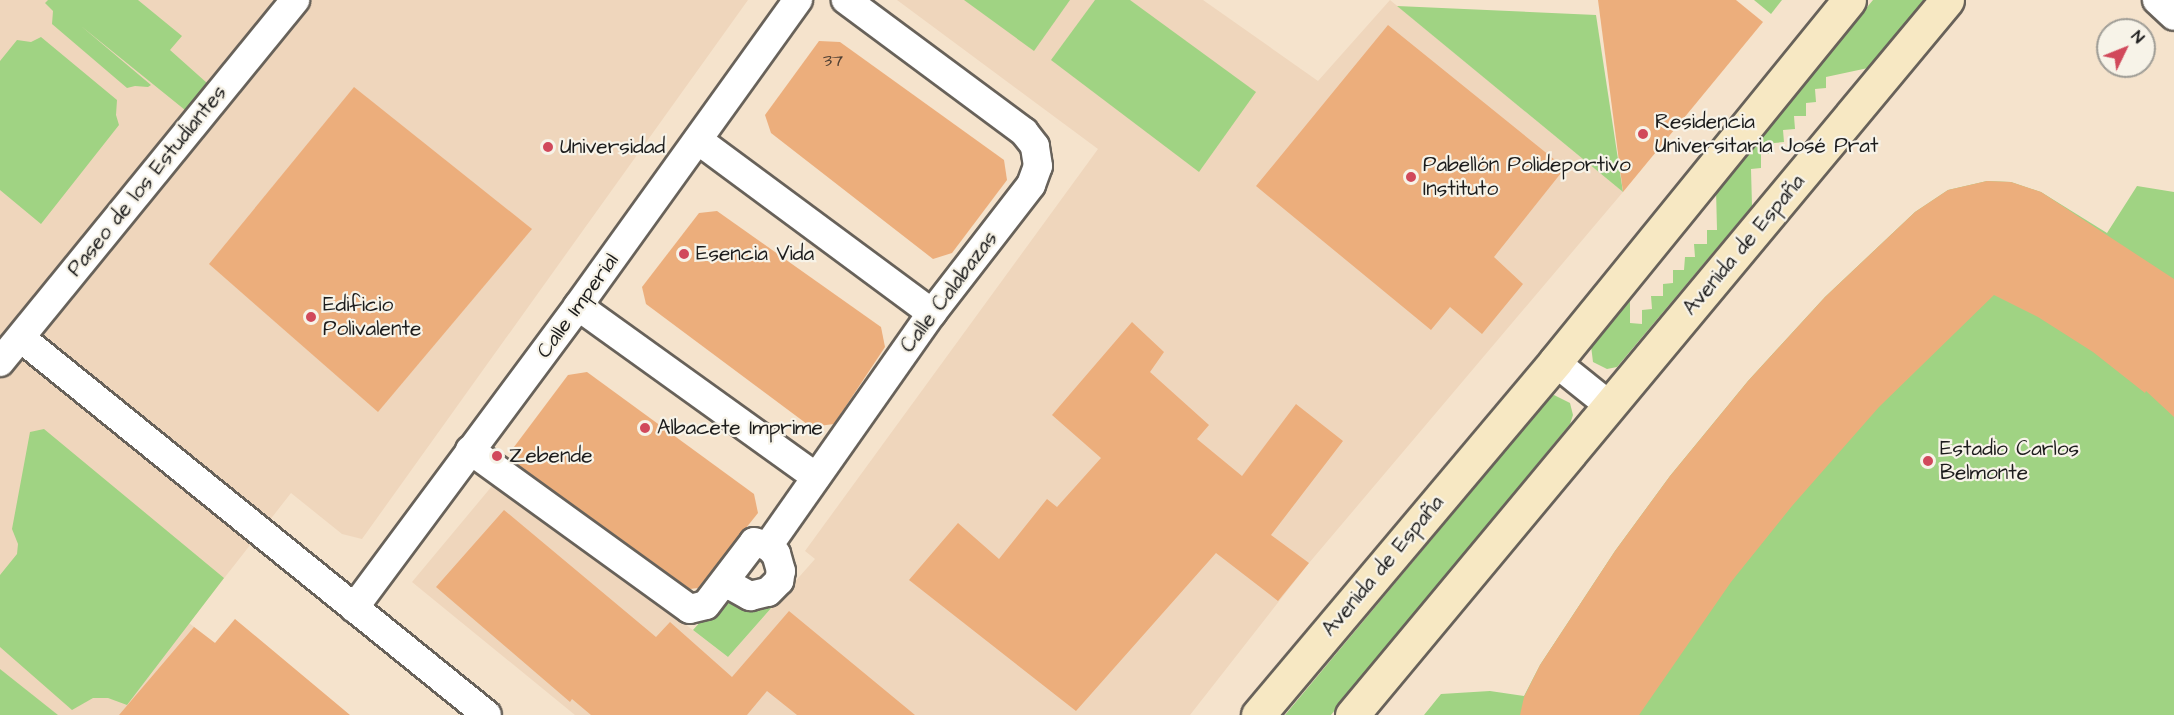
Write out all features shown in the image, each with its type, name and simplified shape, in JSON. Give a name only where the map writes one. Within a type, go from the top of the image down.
[{"type":"main road","name":"Avenida de España","points":[[1258,715],[1555,362],[1849,0]]},
{"type":"main road","name":"Avenida de España","points":[[1352,715],[1947,0]]},
{"type":"street","name":"Paseo de los Estudiantes","points":[[0,362],[295,0]]},
{"type":"street","name":"Calle Imperial","points":[[354,609],[578,306],[798,0]]},
{"type":"street","name":"Calle Calabazas","points":[[774,537],[932,313],[1031,185],[1038,166],[1035,146],[1024,132],[846,0]]},
{"type":"street","points":[[2157,0],[2174,16]]},
{"type":"street","points":[[698,140],[932,313]]},
{"type":"street","points":[[578,306],[816,477]]},
{"type":"street","points":[[21,338],[487,715]]},
{"type":"street","points":[[1555,362],[1610,406]]},
{"type":"street","points":[[470,450],[690,609],[706,605],[754,542],[774,537],[781,571],[779,581],[768,592],[750,596],[732,586],[727,579]]},
{"type":"shaded area","points":[[0,0],[748,0],[362,539],[342,534],[291,493],[189,623],[215,643],[235,619],[284,715],[0,715]]},
{"type":"shaded area","points":[[897,0],[1203,0],[1318,81],[1390,0],[1623,192],[1309,563],[1190,715],[575,715],[412,582],[497,480],[728,657],[815,559],[805,551],[1098,149]]},
{"type":"green space","points":[[48,0],[138,0],[182,36],[170,50],[207,83],[185,110],[81,26],[151,85],[127,88],[52,24],[53,11],[45,3]]},
{"type":"green space","points":[[964,0],[1070,0],[1034,51]]},
{"type":"green space","points":[[1095,0],[1130,0],[1256,92],[1199,172],[1051,60]]},
{"type":"green space","points":[[1754,0],[1782,0],[1771,14]]},
{"type":"green space","points":[[1873,0],[1924,0],[1868,68],[1826,77],[1826,88],[1815,89],[1816,102],[1806,103],[1806,116],[1794,116],[1795,129],[1783,130],[1784,142],[1774,143],[1774,154],[1761,154],[1761,168],[1751,169],[1752,206],[1617,367],[1607,369],[1593,362],[1591,346],[1630,296],[1630,323],[1642,324],[1642,310],[1652,309],[1651,296],[1663,296],[1663,284],[1673,283],[1673,270],[1684,270],[1685,257],[1695,257],[1694,244],[1707,244],[1707,230],[1717,230],[1716,189]]},
{"type":"green space","points":[[1397,6],[1596,15],[1623,192]]},
{"type":"green space","points":[[41,37],[117,100],[116,115],[119,125],[41,224],[0,190],[0,61],[17,40],[31,42]]},
{"type":"green space","name":"Estadio Carlos Belmonte","points":[[1987,181],[2011,182],[2041,192],[2107,233],[2137,186],[2174,192],[2174,715],[1424,715],[1441,694],[1490,691],[1524,696],[1540,665],[1615,551],[1670,476],[1748,381],[1825,297],[1915,212],[1948,190]]},
{"type":"green space","points":[[1554,395],[1570,403],[1573,415],[1570,424],[1331,715],[1285,715],[1437,533],[1542,401]]},
{"type":"green space","points":[[44,429],[224,578],[127,705],[108,698],[93,698],[72,710],[0,647],[0,575],[17,554],[18,544],[12,529],[30,432]]},
{"type":"green space","points":[[732,598],[755,608],[773,606],[728,657],[693,630],[709,612]]},
{"type":"green space","points":[[0,669],[58,715],[0,715]]},
{"type":"building","name":"Residencia Universitaria José Prat","points":[[1598,0],[1736,0],[1763,22],[1623,192]]},
{"type":"building","name":"Pabellón Polideportivo Instituto","points":[[1388,25],[1565,168],[1494,257],[1523,284],[1482,334],[1450,307],[1431,330],[1256,186]]},
{"type":"building","points":[[819,41],[840,42],[1004,160],[1007,180],[952,253],[933,259],[771,133],[765,115]]},
{"type":"building","points":[[354,87],[532,229],[378,412],[209,264]]},
{"type":"building","points":[[1987,181],[2011,182],[2041,192],[2174,279],[2174,417],[2146,391],[2145,393],[2093,352],[2038,317],[1994,295],[1879,407],[1792,506],[1731,582],[1639,715],[1520,715],[1524,697],[1540,665],[1615,551],[1670,476],[1748,381],[1825,297],[1915,212],[1948,190]]},
{"type":"building","points":[[717,211],[881,327],[885,347],[834,424],[811,427],[646,304],[642,287],[699,213]]},
{"type":"building","points":[[1132,322],[1164,352],[1150,372],[1209,425],[1197,439],[1242,476],[1296,404],[1343,441],[1271,535],[1309,563],[1278,601],[1216,553],[1076,711],[909,580],[958,523],[999,559],[1047,499],[1057,507],[1101,458],[1052,415]]},
{"type":"building","points":[[587,372],[754,494],[758,513],[698,588],[690,589],[517,464],[514,447],[568,375]]},
{"type":"building","points":[[504,510],[656,637],[670,622],[732,677],[789,611],[915,715],[797,715],[767,691],[747,715],[591,715],[572,699],[570,702],[436,587]]},
{"type":"building","points":[[235,619],[350,715],[119,715],[194,627],[215,643]]},
{"type":"place","name":"Residencia Universitaria José Prat","points":[[1643,134]]},
{"type":"place","name":"Universidad","points":[[548,147]]},
{"type":"place","name":"Pabellón Polideportivo Instituto","points":[[1411,177]]},
{"type":"place","name":"Esencia Vida","points":[[684,254]]},
{"type":"place","name":"Edificio Polivalente","points":[[311,317]]},
{"type":"place","name":"Albacete Imprime","points":[[645,428]]},
{"type":"place","name":"Zebende","points":[[497,456]]},
{"type":"place","name":"Estadio Carlos Belmonte","points":[[1928,461]]}]
